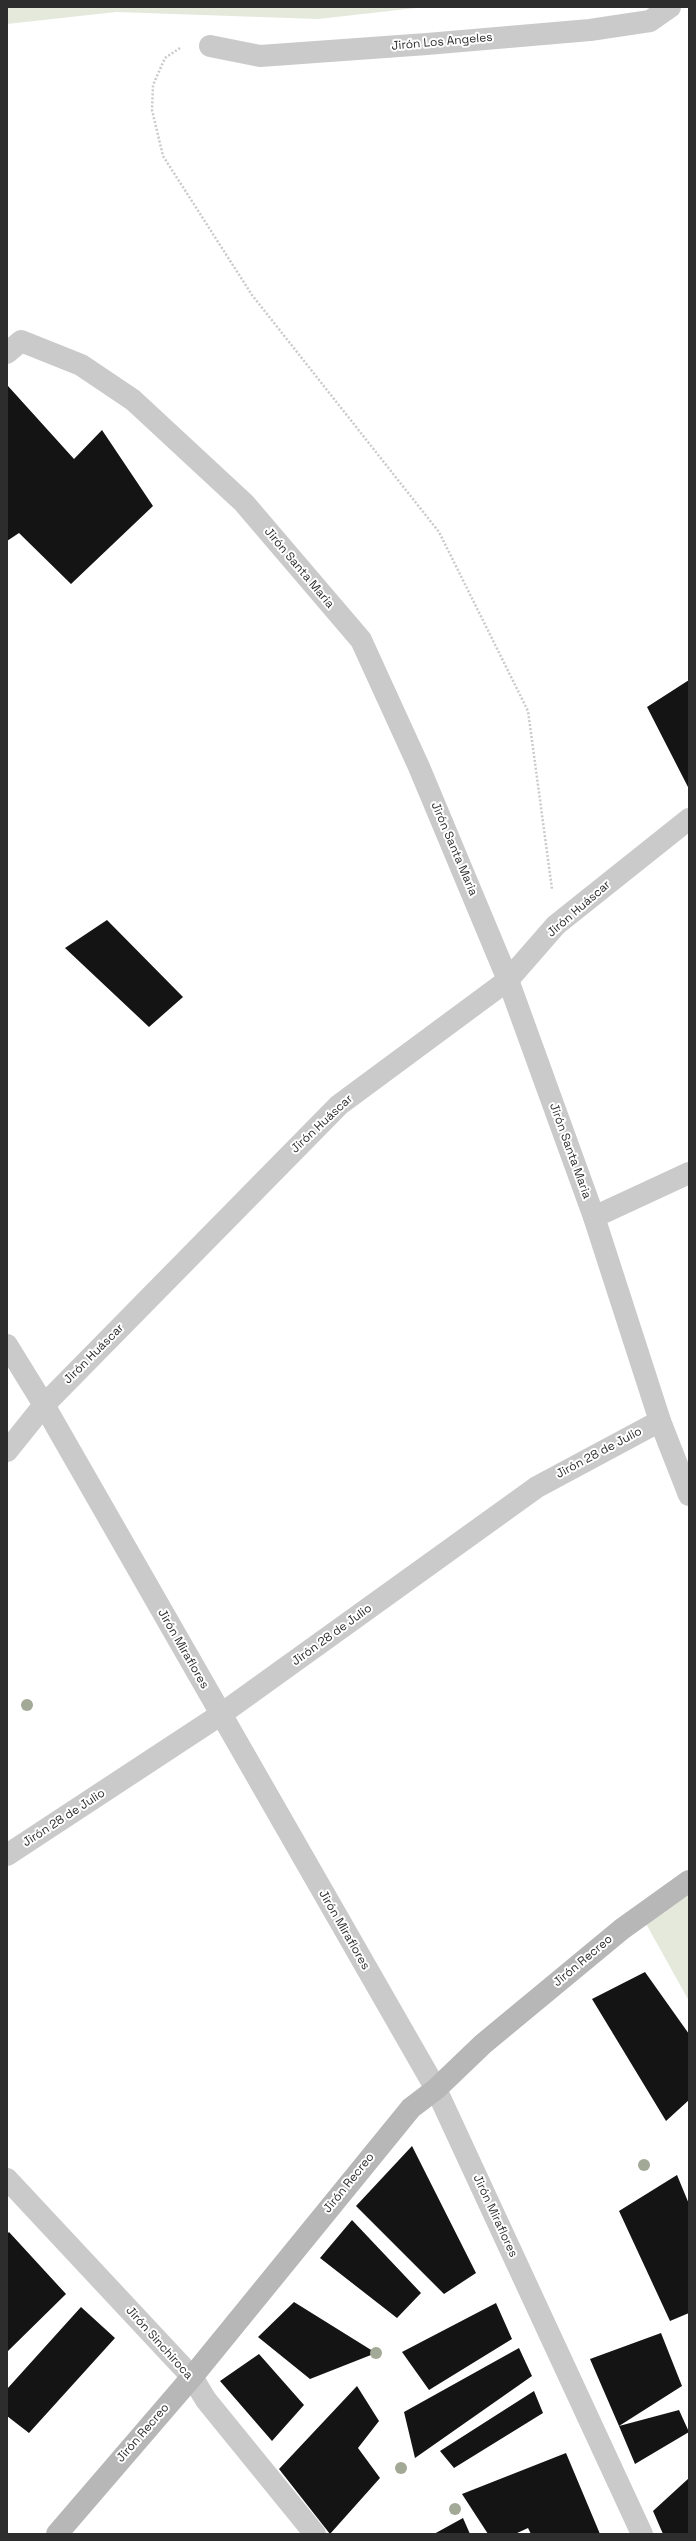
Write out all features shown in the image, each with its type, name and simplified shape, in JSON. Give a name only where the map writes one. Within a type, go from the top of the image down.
[{"type":"main road","name":"Jirón Recreo","points":[[57,2534],[192,2377],[411,2108],[436,2089],[483,2044],[616,1934],[689,1881]]},
{"type":"street","name":"Jirón Los Angeles","points":[[210,46],[260,56],[434,44],[590,30],[650,21],[670,7]]},
{"type":"street","name":"Jirón Santa Maria","points":[[12,344],[81,365],[134,400],[244,503],[361,640],[419,767],[508,980],[594,1217],[660,1421],[689,1495]]},
{"type":"street","name":"Jirón Huáscar","points":[[7,1451],[44,1405],[339,1105],[508,980],[556,925],[689,819]]},
{"type":"street","points":[[594,1217],[689,1173]]},
{"type":"street","name":"Jirón Miraflores","points":[[7,1346],[44,1405],[220,1715],[436,2089],[642,2534]]},
{"type":"street","name":"Jirón 28 de Julio","points":[[7,1855],[220,1715],[537,1487],[660,1421]]},
{"type":"street","name":"Jirón Sinchiroca","points":[[7,2180],[192,2377],[206,2400],[314,2534]]},
{"type":"path","points":[[210,46],[194,39],[164,58],[153,84],[152,110],[163,156],[252,295],[439,532],[528,710],[556,925]]},
{"type":"shaded area","points":[[7,7],[425,7],[318,19],[116,12],[7,24]]},
{"type":"shaded area","points":[[689,1889],[689,2001],[645,1922]]},
{"type":"building","points":[[8,386],[74,459],[102,430],[153,506],[71,584],[19,533],[7,541]]},
{"type":"building","points":[[689,680],[689,789],[647,707]]},
{"type":"building","points":[[107,920],[183,997],[149,1027],[65,948]]},
{"type":"building","points":[[645,1972],[689,2034],[689,2100],[666,2121],[592,1999]]},
{"type":"building","points":[[412,2146],[476,2273],[444,2294],[356,2206]]},
{"type":"building","points":[[677,2175],[689,2204],[689,2313],[670,2321],[619,2211]]},
{"type":"building","points":[[352,2220],[421,2293],[397,2318],[320,2258]]},
{"type":"building","points":[[9,2232],[66,2294],[7,2352],[7,2234]]},
{"type":"building","points":[[294,2302],[376,2353],[310,2379],[258,2337]]},
{"type":"building","points":[[496,2303],[512,2339],[429,2390],[402,2352]]},
{"type":"building","points":[[81,2307],[115,2338],[29,2433],[7,2416],[7,2389]]},
{"type":"building","points":[[661,2333],[682,2386],[619,2426],[590,2359]]},
{"type":"building","points":[[519,2348],[532,2376],[415,2458],[404,2412]]},
{"type":"building","points":[[259,2354],[304,2405],[272,2441],[220,2381]]},
{"type":"building","points":[[357,2386],[379,2421],[358,2448],[380,2478],[330,2534],[279,2469]]},
{"type":"building","points":[[534,2391],[543,2413],[454,2468],[440,2451]]},
{"type":"building","points":[[679,2410],[689,2432],[635,2464],[619,2426]]},
{"type":"building","points":[[566,2453],[600,2534],[531,2534],[528,2528],[515,2534],[488,2534],[462,2494]]},
{"type":"building","points":[[689,2478],[689,2534],[663,2534],[653,2511]]},
{"type":"building","points":[[463,2518],[470,2534],[434,2534]]}]
